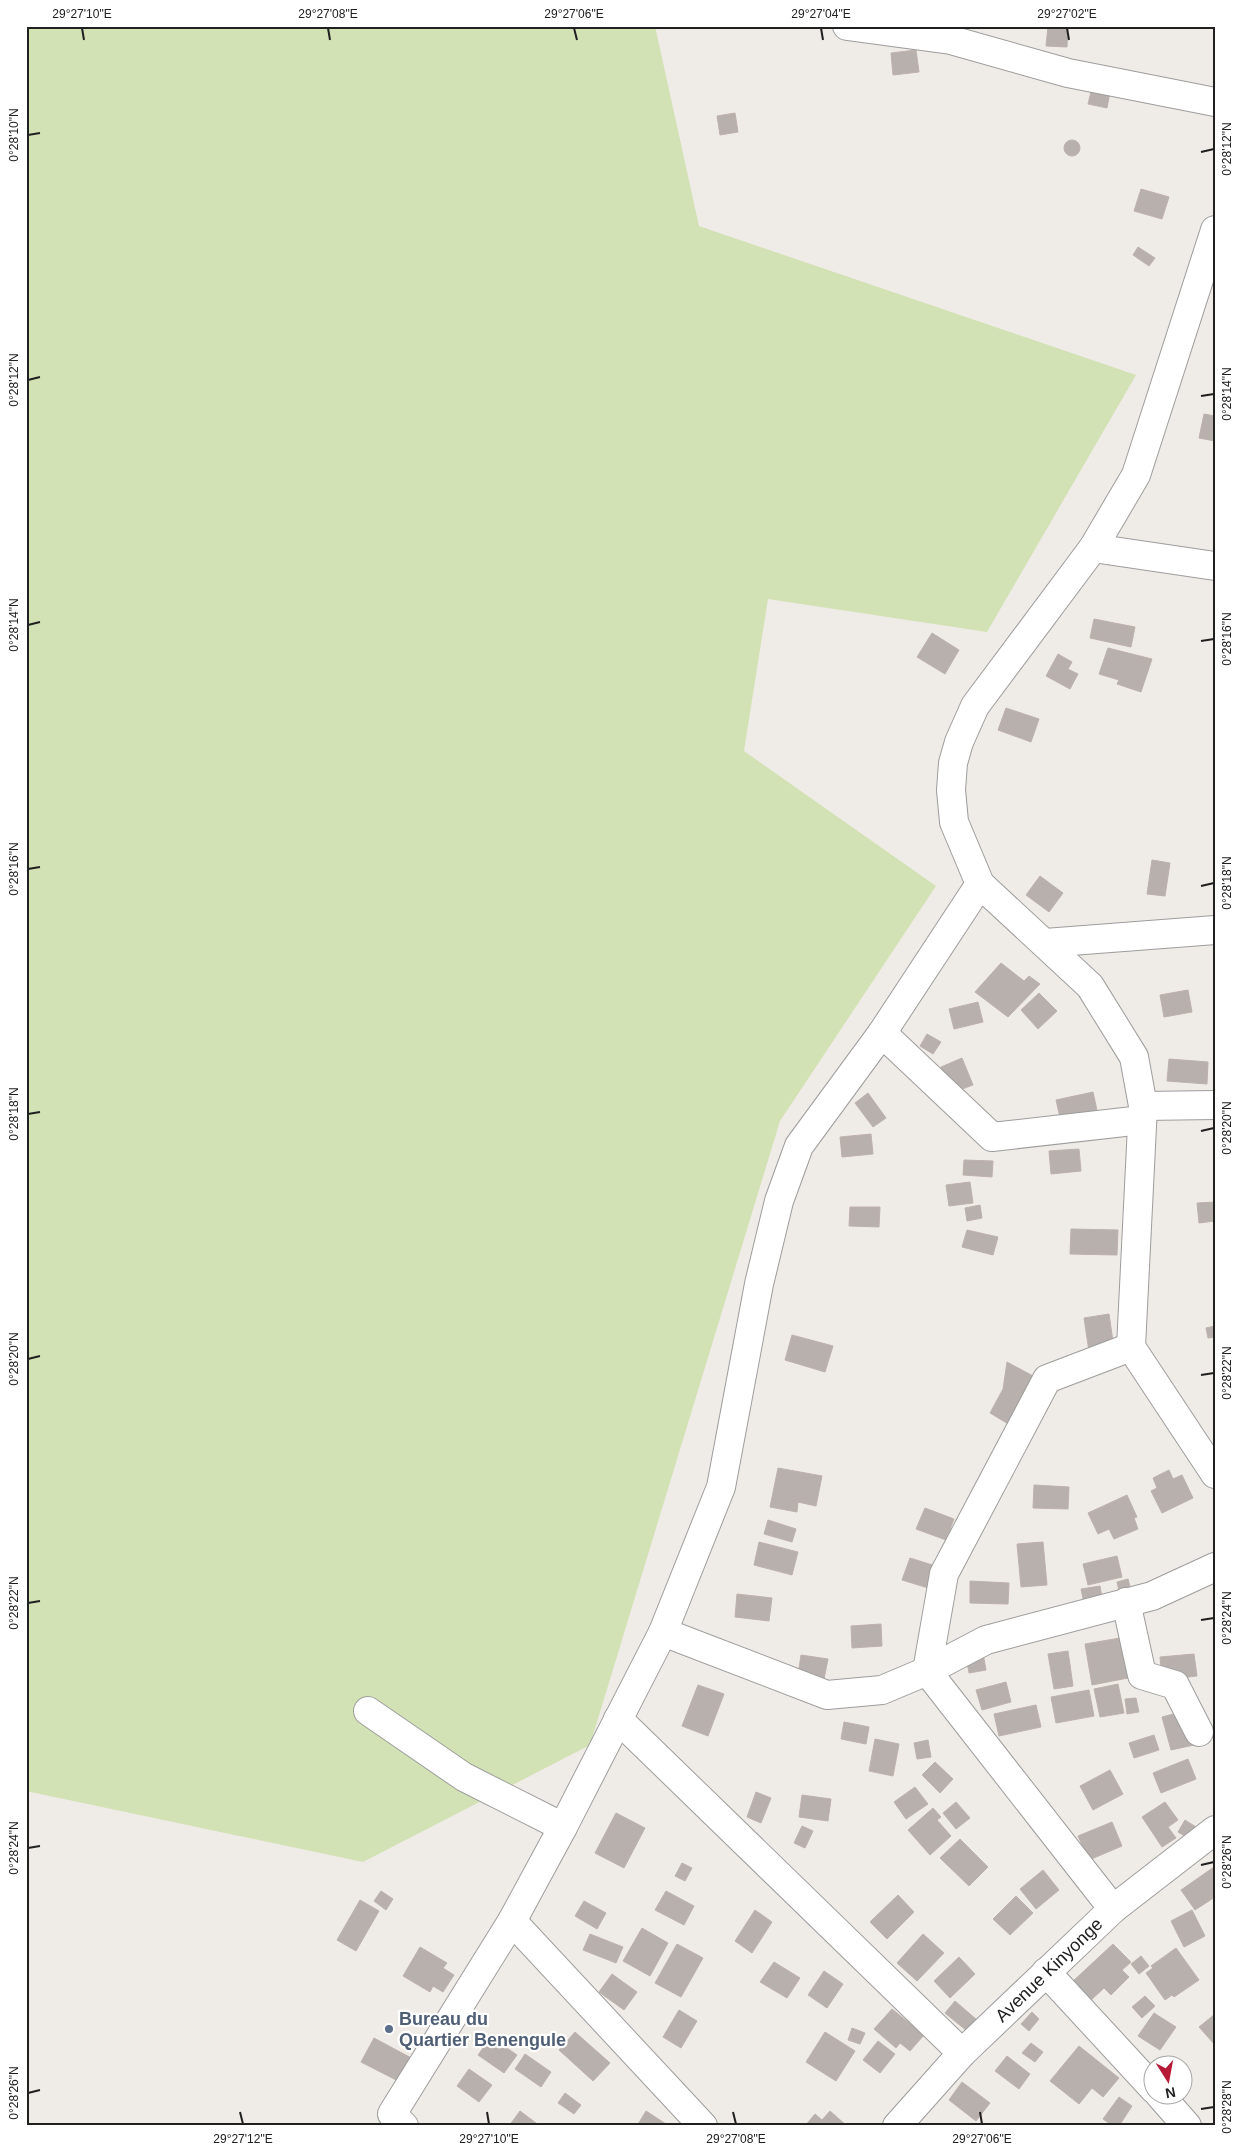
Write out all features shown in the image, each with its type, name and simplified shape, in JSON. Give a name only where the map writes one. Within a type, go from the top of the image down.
[{"type":"street","points":[[847,26],[951,40],[1068,73],[1215,102]]},
{"type":"street","points":[[1215,230],[1136,475],[1092,548],[975,706],[959,742],[953,763],[951,790],[954,822],[980,884],[1090,986],[1134,1057],[1142,1113],[1131,1347],[1215,1474]]},
{"type":"street","points":[[1092,548],[1215,566]]},
{"type":"street","points":[[404,2126],[392,2114],[512,1921],[563,1827],[663,1632],[721,1487],[759,1284],[779,1201],[799,1146],[882,1033],[980,884]]},
{"type":"street","points":[[1045,943],[1215,930]]},
{"type":"street","points":[[882,1033],[992,1137],[1142,1113],[1215,1105]]},
{"type":"street","points":[[1113,1909],[927,1671],[944,1574],[1047,1379],[1131,1347]]},
{"type":"street","points":[[663,1632],[827,1695],[882,1690],[927,1671],[986,1640],[1152,1596],[1215,1567]]},
{"type":"street","points":[[1126,1602],[1142,1675],[1175,1685],[1200,1732]]},
{"type":"street","points":[[368,1711],[464,1777],[563,1827]]},
{"type":"street","points":[[618,1719],[962,2054]]},
{"type":"street","name":"Avenue Kinyonge","points":[[897,2126],[962,2054],[1113,1909],[1213,1834]]},
{"type":"street","points":[[512,1921],[702,2126]]},
{"type":"street","points":[[1046,1972],[1144,2078]]},
{"type":"street","points":[[1167,2104],[1187,2126]]},
{"type":"green space","points":[[26,26],[655,26],[699,226],[1136,375],[987,632],[768,599],[744,751],[936,886],[780,1121],[590,1745],[363,1862],[26,1791]]},
{"type":"building","points":[[1048,26],[1068,26],[1067,47],[1046,46]]},
{"type":"building","points":[[916,50],[919,72],[893,75],[891,53]]},
{"type":"building","points":[[1092,88],[1110,92],[1107,108],[1088,104]]},
{"type":"building","points":[[735,113],[738,132],[720,135],[717,116]]},
{"type":"building","points":[[1069,140],[1075,140],[1080,145],[1078,154],[1069,156],[1064,151],[1064,145]]},
{"type":"building","points":[[1141,189],[1169,197],[1162,219],[1134,211]]},
{"type":"building","points":[[1138,247],[1155,258],[1149,266],[1133,255]]},
{"type":"building","points":[[1204,414],[1215,416],[1215,441],[1199,438]]},
{"type":"building","points":[[1094,619],[1135,627],[1131,647],[1090,638]]},
{"type":"building","points":[[932,633],[959,650],[945,674],[917,657]]},
{"type":"building","points":[[1108,648],[1152,659],[1141,692],[1117,684],[1119,680],[1099,674]]},
{"type":"building","points":[[1058,654],[1072,662],[1068,669],[1078,674],[1070,689],[1046,676]]},
{"type":"building","points":[[1006,708],[1039,719],[1031,742],[998,730]]},
{"type":"building","points":[[1152,860],[1170,863],[1165,896],[1147,894]]},
{"type":"building","points":[[1040,876],[1063,893],[1049,912],[1026,895]]},
{"type":"building","points":[[1001,963],[1024,981],[1029,976],[1040,984],[1008,1017],[975,992]]},
{"type":"building","points":[[1188,990],[1192,1012],[1164,1017],[1160,995]]},
{"type":"building","points":[[1039,993],[1057,1011],[1038,1029],[1021,1010]]},
{"type":"building","points":[[978,1002],[983,1022],[954,1029],[949,1009]]},
{"type":"building","points":[[927,1034],[941,1042],[933,1054],[920,1046]]},
{"type":"building","points":[[962,1058],[973,1085],[951,1093],[941,1067]]},
{"type":"building","points":[[1169,1059],[1208,1062],[1207,1084],[1167,1081]]},
{"type":"building","points":[[1093,1092],[1098,1115],[1061,1122],[1056,1100]]},
{"type":"building","points":[[868,1093],[886,1118],[873,1127],[855,1103]]},
{"type":"building","points":[[871,1134],[873,1154],[842,1157],[840,1137]]},
{"type":"building","points":[[1079,1149],[1081,1171],[1051,1174],[1049,1151]]},
{"type":"building","points":[[964,1160],[993,1161],[992,1177],[963,1175]]},
{"type":"building","points":[[970,1182],[973,1203],[949,1206],[946,1185]]},
{"type":"building","points":[[1215,1202],[1215,1221],[1199,1223],[1197,1203]]},
{"type":"building","points":[[980,1205],[982,1218],[967,1221],[965,1208]]},
{"type":"building","points":[[850,1207],[880,1207],[879,1227],[849,1226]]},
{"type":"building","points":[[1071,1229],[1118,1230],[1117,1255],[1070,1254]]},
{"type":"building","points":[[967,1230],[998,1237],[993,1255],[962,1247]]},
{"type":"building","points":[[1109,1314],[1115,1355],[1090,1358],[1084,1318]]},
{"type":"building","points":[[1215,1326],[1215,1337],[1208,1338],[1206,1328]]},
{"type":"building","points":[[792,1335],[833,1346],[825,1372],[785,1360]]},
{"type":"building","points":[[1007,1362],[1033,1376],[1037,1385],[1015,1428],[990,1413],[1003,1389]]},
{"type":"building","points":[[778,1468],[822,1476],[816,1506],[798,1502],[797,1512],[770,1507]]},
{"type":"building","points":[[1169,1470],[1173,1479],[1182,1475],[1193,1498],[1162,1513],[1151,1491],[1157,1488],[1153,1478]]},
{"type":"building","points":[[1034,1485],[1069,1487],[1068,1509],[1033,1508]]},
{"type":"building","points":[[1127,1495],[1137,1517],[1134,1518],[1138,1529],[1114,1539],[1109,1529],[1098,1534],[1088,1513]]},
{"type":"building","points":[[925,1508],[954,1519],[946,1540],[916,1529]]},
{"type":"building","points":[[768,1520],[796,1529],[792,1542],[764,1534]]},
{"type":"building","points":[[759,1542],[798,1552],[792,1575],[754,1565]]},
{"type":"building","points":[[1043,1542],[1047,1585],[1021,1587],[1017,1544]]},
{"type":"building","points":[[1117,1556],[1122,1577],[1088,1585],[1083,1564]]},
{"type":"building","points":[[910,1558],[945,1569],[938,1591],[902,1580]]},
{"type":"building","points":[[1128,1579],[1133,1598],[1121,1600],[1117,1582]]},
{"type":"building","points":[[970,1581],[1009,1583],[1008,1604],[970,1603]]},
{"type":"building","points":[[1100,1586],[1104,1609],[1086,1613],[1081,1589]]},
{"type":"building","points":[[737,1594],[772,1598],[769,1621],[735,1617]]},
{"type":"building","points":[[881,1624],[882,1646],[852,1648],[851,1626]]},
{"type":"building","points":[[1126,1637],[1131,1664],[1126,1665],[1128,1678],[1092,1685],[1085,1644]]},
{"type":"building","points":[[1068,1651],[1073,1686],[1054,1689],[1048,1654]]},
{"type":"building","points":[[983,1653],[986,1670],[969,1673],[966,1657]]},
{"type":"building","points":[[1194,1654],[1197,1676],[1162,1680],[1160,1657]]},
{"type":"building","points":[[801,1655],[828,1659],[824,1679],[798,1675]]},
{"type":"building","points":[[1006,1682],[1011,1702],[982,1710],[976,1690]]},
{"type":"building","points":[[1118,1684],[1124,1713],[1100,1717],[1094,1689]]},
{"type":"building","points":[[698,1685],[724,1694],[708,1736],[682,1726]]},
{"type":"building","points":[[1089,1690],[1094,1716],[1056,1723],[1051,1697]]},
{"type":"building","points":[[1136,1698],[1139,1712],[1127,1714],[1125,1699]]},
{"type":"building","points":[[1036,1705],[1041,1727],[999,1736],[994,1714]]},
{"type":"building","points":[[1185,1711],[1194,1745],[1171,1750],[1162,1717]]},
{"type":"building","points":[[844,1722],[869,1727],[866,1744],[841,1739]]},
{"type":"building","points":[[1154,1735],[1159,1750],[1134,1758],[1129,1743]]},
{"type":"building","points":[[875,1739],[899,1744],[893,1776],[869,1771]]},
{"type":"building","points":[[928,1740],[931,1757],[917,1759],[914,1743]]},
{"type":"building","points":[[1188,1759],[1196,1779],[1161,1793],[1153,1773]]},
{"type":"building","points":[[935,1762],[953,1779],[940,1793],[922,1775]]},
{"type":"building","points":[[1110,1770],[1123,1794],[1093,1810],[1080,1786]]},
{"type":"building","points":[[915,1787],[928,1804],[906,1819],[894,1802]]},
{"type":"building","points":[[756,1792],[771,1798],[761,1823],[747,1817]]},
{"type":"building","points":[[802,1795],[831,1799],[828,1821],[799,1817]]},
{"type":"building","points":[[956,1802],[970,1818],[956,1829],[943,1813]]},
{"type":"building","points":[[1165,1802],[1178,1820],[1168,1827],[1176,1838],[1162,1847],[1142,1817]]},
{"type":"building","points":[[933,1808],[941,1817],[937,1820],[951,1836],[930,1855],[908,1830]]},
{"type":"building","points":[[616,1813],[645,1828],[624,1868],[595,1853]]},
{"type":"building","points":[[1185,1820],[1207,1834],[1200,1845],[1178,1832]]},
{"type":"building","points":[[1112,1822],[1122,1846],[1089,1860],[1078,1836]]},
{"type":"building","points":[[802,1826],[813,1831],[805,1848],[794,1843]]},
{"type":"building","points":[[960,1839],[988,1867],[969,1886],[940,1858]]},
{"type":"building","points":[[682,1863],[692,1868],[685,1881],[675,1876]]},
{"type":"building","points":[[1214,1867],[1215,1897],[1195,1910],[1181,1890]]},
{"type":"building","points":[[1043,1870],[1059,1890],[1036,1909],[1020,1889]]},
{"type":"building","points":[[381,1891],[393,1899],[386,1910],[374,1901]]},
{"type":"building","points":[[666,1891],[694,1906],[684,1925],[655,1910]]},
{"type":"building","points":[[898,1895],[914,1912],[887,1939],[870,1922]]},
{"type":"building","points":[[1016,1896],[1033,1913],[1010,1935],[993,1919]]},
{"type":"building","points":[[360,1900],[379,1911],[356,1951],[337,1940]]},
{"type":"building","points":[[584,1901],[606,1913],[597,1929],[575,1916]]},
{"type":"building","points":[[755,1910],[772,1922],[752,1953],[735,1941]]},
{"type":"building","points":[[1192,1910],[1205,1936],[1184,1947],[1171,1921]]},
{"type":"building","points":[[642,1928],[668,1943],[650,1976],[623,1961]]},
{"type":"building","points":[[590,1934],[623,1947],[616,1963],[583,1950]]},
{"type":"building","points":[[923,1934],[944,1953],[917,1981],[897,1963]]},
{"type":"building","points":[[677,1944],[703,1958],[681,1997],[655,1983]]},
{"type":"building","points":[[1113,1944],[1131,1962],[1122,1970],[1129,1977],[1111,1995],[1104,1988],[1089,2002],[1071,1983]]},
{"type":"building","points":[[420,1947],[447,1963],[443,1968],[454,1975],[443,1992],[433,1986],[430,1992],[403,1976]]},
{"type":"building","points":[[1176,1948],[1199,1980],[1174,1997],[1172,1995],[1165,2000],[1146,1973],[1153,1968],[1151,1966]]},
{"type":"building","points":[[1141,1956],[1149,1966],[1139,1974],[1131,1964]]},
{"type":"building","points":[[959,1957],[975,1974],[950,1998],[934,1981]]},
{"type":"building","points":[[774,1962],[800,1978],[787,1998],[760,1982]]},
{"type":"building","points":[[824,1971],[843,1984],[827,2008],[808,1995]]},
{"type":"building","points":[[612,1974],[637,1992],[624,2010],[599,1992]]},
{"type":"building","points":[[1145,1996],[1155,2006],[1142,2018],[1132,2007]]},
{"type":"building","points":[[955,2001],[977,2020],[967,2031],[945,2013]]},
{"type":"building","points":[[892,2009],[924,2035],[910,2051],[900,2043],[896,2048],[874,2029]]},
{"type":"building","points":[[679,2010],[697,2021],[681,2048],[663,2037]]},
{"type":"building","points":[[1032,2012],[1039,2019],[1029,2031],[1021,2024]]},
{"type":"building","points":[[1154,2013],[1176,2027],[1160,2050],[1138,2036]]},
{"type":"building","points":[[1215,2014],[1215,2045],[1199,2027]]},
{"type":"building","points":[[852,2028],[865,2033],[860,2044],[848,2040]]},
{"type":"building","points":[[575,2032],[610,2063],[593,2081],[559,2050]]},
{"type":"building","points":[[825,2032],[855,2051],[836,2081],[806,2062]]},
{"type":"building","points":[[491,2037],[517,2055],[504,2073],[478,2055]]},
{"type":"building","points":[[374,2038],[415,2060],[402,2083],[361,2062]]},
{"type":"building","points":[[878,2041],[895,2054],[880,2073],[863,2060]]},
{"type":"building","points":[[1031,2043],[1043,2052],[1035,2062],[1022,2053]]},
{"type":"building","points":[[1079,2046],[1119,2078],[1103,2097],[1092,2088],[1079,2104],[1050,2081]]},
{"type":"building","points":[[525,2054],[551,2072],[541,2087],[515,2069]]},
{"type":"building","points":[[1007,2056],[1030,2074],[1019,2089],[995,2071]]},
{"type":"building","points":[[469,2069],[492,2085],[479,2102],[457,2086]]},
{"type":"building","points":[[962,2082],[990,2103],[976,2121],[949,2100]]},
{"type":"building","points":[[565,2093],[581,2105],[574,2114],[558,2103]]},
{"type":"building","points":[[1119,2097],[1132,2106],[1119,2126],[1113,2126],[1103,2119]]},
{"type":"building","points":[[520,2111],[540,2126],[509,2126]]},
{"type":"building","points":[[646,2111],[669,2126],[637,2126]]},
{"type":"building","points":[[830,2111],[847,2126],[805,2126],[815,2114],[822,2120]]},
{"type":"place","name":"Bureau du Quartier Benengule","points":[[389,2029]]}]
